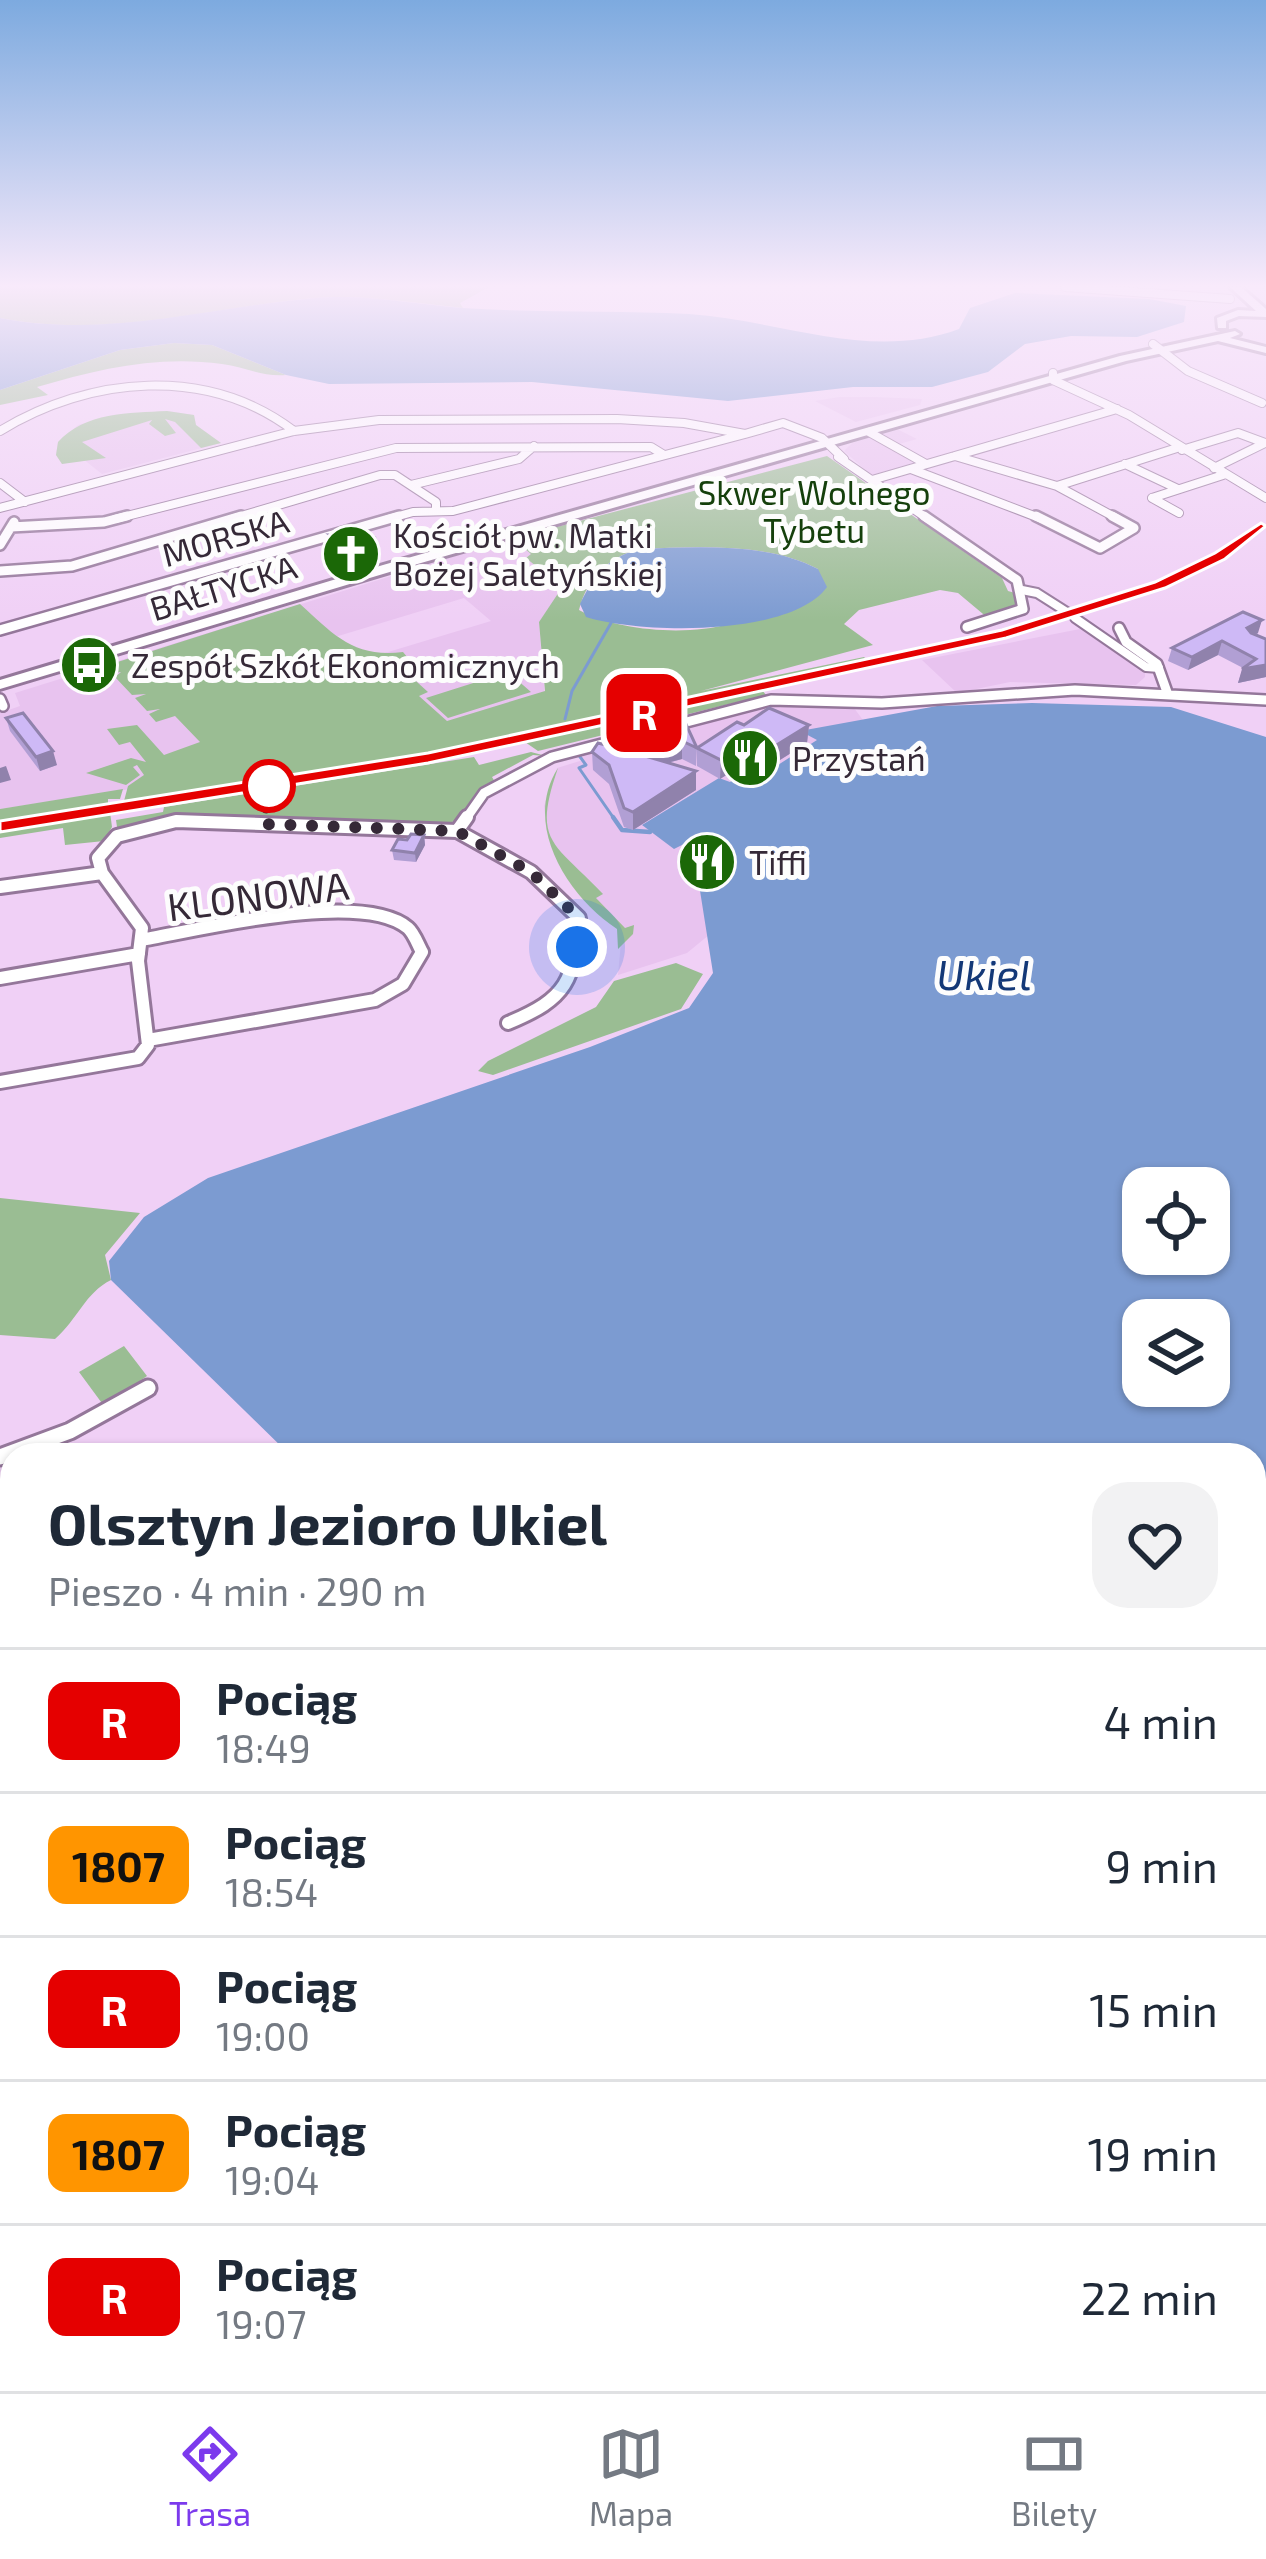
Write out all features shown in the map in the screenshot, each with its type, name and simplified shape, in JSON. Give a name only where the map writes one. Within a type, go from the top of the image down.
[{"type":"main road","name":"BAŁTYCKA","points":[[0,675],[969,399]]},
{"type":"main road","name":"BAŁTYCKA","points":[[0,685],[816,440],[869,432],[979,399]]},
{"type":"street","points":[[0,430],[69,399]]},
{"type":"street","points":[[244,399],[294,431]]},
{"type":"street","points":[[1097,399],[1266,498]]},
{"type":"street","points":[[1252,399],[1262,403]]},
{"type":"street","points":[[872,480],[1117,409]]},
{"type":"street","points":[[0,508],[294,431],[367,421],[509,418],[684,423],[745,434],[784,423],[1010,573],[1022,590],[1025,603],[1019,611],[967,627]]},
{"type":"street","points":[[869,432],[926,464]]},
{"type":"street","points":[[1057,486],[1238,433],[1265,443],[1218,471],[1152,498],[1179,512]]},
{"type":"street","name":"MORSKA","points":[[0,631],[392,518],[453,511],[745,434]]},
{"type":"street","points":[[411,485],[519,459],[534,446]]},
{"type":"street","points":[[11,527],[104,522],[387,449],[651,446],[664,455]]},
{"type":"street","points":[[911,470],[956,489],[1024,508],[1100,548],[1133,528],[1057,486],[955,456]]},
{"type":"street","points":[[1126,464],[1178,489]]},
{"type":"street","points":[[0,572],[73,566],[380,475],[395,475],[411,485],[436,502],[436,510]]},
{"type":"street","points":[[0,483],[25,502]]},
{"type":"street","points":[[0,545],[25,502]]},
{"type":"street","points":[[1022,590],[1037,592],[1146,667],[1160,668]]},
{"type":"street","points":[[1119,628],[1123,640],[1160,668],[1166,692]]},
{"type":"street","points":[[457,831],[484,793],[552,757],[766,701],[803,698],[872,704],[1018,691],[1166,692],[1266,700]]},
{"type":"street","points":[[0,1082],[138,1058],[146,1052],[142,928],[102,873],[98,858],[112,839],[166,822],[457,831],[531,872],[579,918],[574,976],[563,993],[542,1009],[508,1023]]},
{"type":"street","points":[[0,887],[102,873]]},
{"type":"street","name":"KLONOWA","points":[[140,947],[364,910],[405,922],[418,935],[422,952],[403,984],[375,1000],[148,1040]]},
{"type":"street","points":[[0,978],[140,947]]},
{"type":"street","points":[[36,1443],[70,1431],[148,1388]]},
{"type":"shaded area","points":[[922,399],[920,405],[856,422],[815,401]]},
{"type":"shaded area","points":[[167,411],[194,415],[196,425],[221,443],[102,474],[83,459],[62,464],[56,455],[58,442],[78,425],[113,415]]},
{"type":"shaded area","points":[[897,429],[917,439],[892,446],[919,462],[873,477],[844,451],[852,443]]},
{"type":"shaded area","points":[[520,536],[567,572],[565,585],[539,622],[547,725],[0,809],[0,713],[20,706],[15,693]],"holes":[[[464,598],[491,621],[355,662],[335,637]]]},
{"type":"shaded area","points":[[1080,629],[1145,672],[1145,677],[1136,685],[1010,682],[957,693],[922,660]]},
{"type":"shaded area","points":[[776,706],[854,708],[904,775],[687,953],[618,975],[622,931],[567,870],[547,831],[544,806],[557,768],[583,760],[580,754]]},
{"type":"green space","points":[[0,399],[31,399],[0,405]]},
{"type":"green space","points":[[167,411],[194,415],[196,425],[221,443],[201,448],[175,422],[165,419],[176,433],[165,436],[149,424],[152,420],[82,442],[106,458],[62,464],[56,455],[58,442],[81,425],[108,416]]},
{"type":"green space","name":"Skwer Wolnego Tybetu","points":[[827,456],[1002,578],[1008,591],[1015,593],[1017,607],[989,619],[958,593],[940,590],[859,610],[844,624],[873,645],[701,691],[864,657],[868,661],[443,752],[115,807],[115,802],[124,801],[128,786],[144,775],[137,765],[133,767],[140,775],[126,785],[86,773],[131,758],[146,762],[130,742],[119,745],[107,729],[137,725],[164,755],[200,742],[175,716],[156,722],[149,714],[160,709],[147,711],[135,698],[146,694],[132,695],[115,677],[121,672],[64,679],[300,604],[358,648],[403,652],[408,658],[396,663],[428,692],[419,696],[447,721],[545,691],[539,622],[565,583],[558,584],[526,558],[531,554],[517,542],[503,541]],"holes":[[[640,549],[754,550],[818,569],[752,614],[712,628],[632,627],[579,610],[593,579],[609,563]]]},
{"type":"green space","points":[[508,672],[531,692],[448,718],[426,698]]},
{"type":"green space","points":[[762,690],[766,695],[538,751],[525,742]]},
{"type":"green space","points":[[531,752],[546,756],[533,755],[492,777],[495,782],[447,825],[178,819],[117,827],[116,820],[163,812],[164,807],[474,757],[479,765]]},
{"type":"green space","points":[[558,768],[550,793],[548,827],[560,851],[603,894],[596,898],[625,928],[634,925],[633,934],[618,949],[617,929],[582,898],[555,857],[548,835],[545,812],[548,790]]},
{"type":"green space","points":[[123,789],[120,799],[108,799],[108,807],[0,822],[0,809]]},
{"type":"green space","points":[[110,812],[112,827],[104,841],[65,845],[63,828],[0,838],[0,829]]},
{"type":"green space","points":[[676,963],[703,974],[681,1009],[493,1075],[478,1071],[488,1061],[596,1007],[614,981]]},
{"type":"green space","points":[[0,1198],[140,1213],[105,1255],[111,1280],[55,1339],[0,1335]]},
{"type":"green space","points":[[124,1346],[147,1376],[104,1406],[79,1372]]},
{"type":"water","points":[[731,548],[777,554],[818,569],[827,587],[809,603],[749,623],[641,627],[586,617],[580,604],[597,576],[611,562],[640,549]]},
{"type":"water","name":"Ukiel","points":[[1032,703],[1171,707],[1266,737],[1266,1443],[278,1443],[111,1280],[109,1261],[144,1217],[208,1178],[590,1047],[689,1008],[713,973],[698,878],[725,866],[684,844],[674,849],[642,825],[719,778],[730,782],[744,773],[756,779],[817,740],[800,731],[937,706]]},
{"type":"building","points":[[330,535],[376,538],[344,546]]},
{"type":"building","points":[[1243,612],[1262,620],[1247,628],[1266,639],[1266,665],[1242,669],[1256,659],[1222,641],[1192,657],[1172,648]]},
{"type":"building","points":[[769,708],[809,725],[757,757],[740,749],[721,760],[697,748],[737,722],[744,725]]},
{"type":"building","points":[[23,713],[53,751],[36,757],[6,718]]},
{"type":"building","points":[[686,724],[697,748],[682,741],[635,753],[696,771],[633,812],[624,808],[609,765],[592,752],[598,743],[609,746]]},
{"type":"building","points":[[411,834],[424,835],[415,853],[392,850],[398,839],[407,840]]},
{"type":"waterway","points":[[565,719],[572,691],[611,623]]},
{"type":"waterway","points":[[578,754],[586,765],[579,768],[615,820]]},
{"type":"waterway","points":[[613,817],[622,830],[650,832]]},
{"type":"railway","points":[[43,820],[428,758],[1005,634],[1160,585],[1220,556],[1266,525]]},
{"type":"railway","points":[[0,827],[62,817]]},
{"type":"train","name":"R","points":[[0,827],[428,758],[1006,634],[1160,585],[1220,556],[1266,526]]},
{"type":"place","name":"Kościół pw. Matki Bożej Saletyńskiej","points":[[351,554]]},
{"type":"place","name":"Zespół Szkół Ekonomicznych","points":[[89,665]]},
{"type":"place","name":"Przystań","points":[[750,758]]},
{"type":"place","name":"Tiffi","points":[[707,862]]},
{"type":"route","points":[[269,786],[264,824],[457,831],[531,872],[579,918],[577,947]]}]
